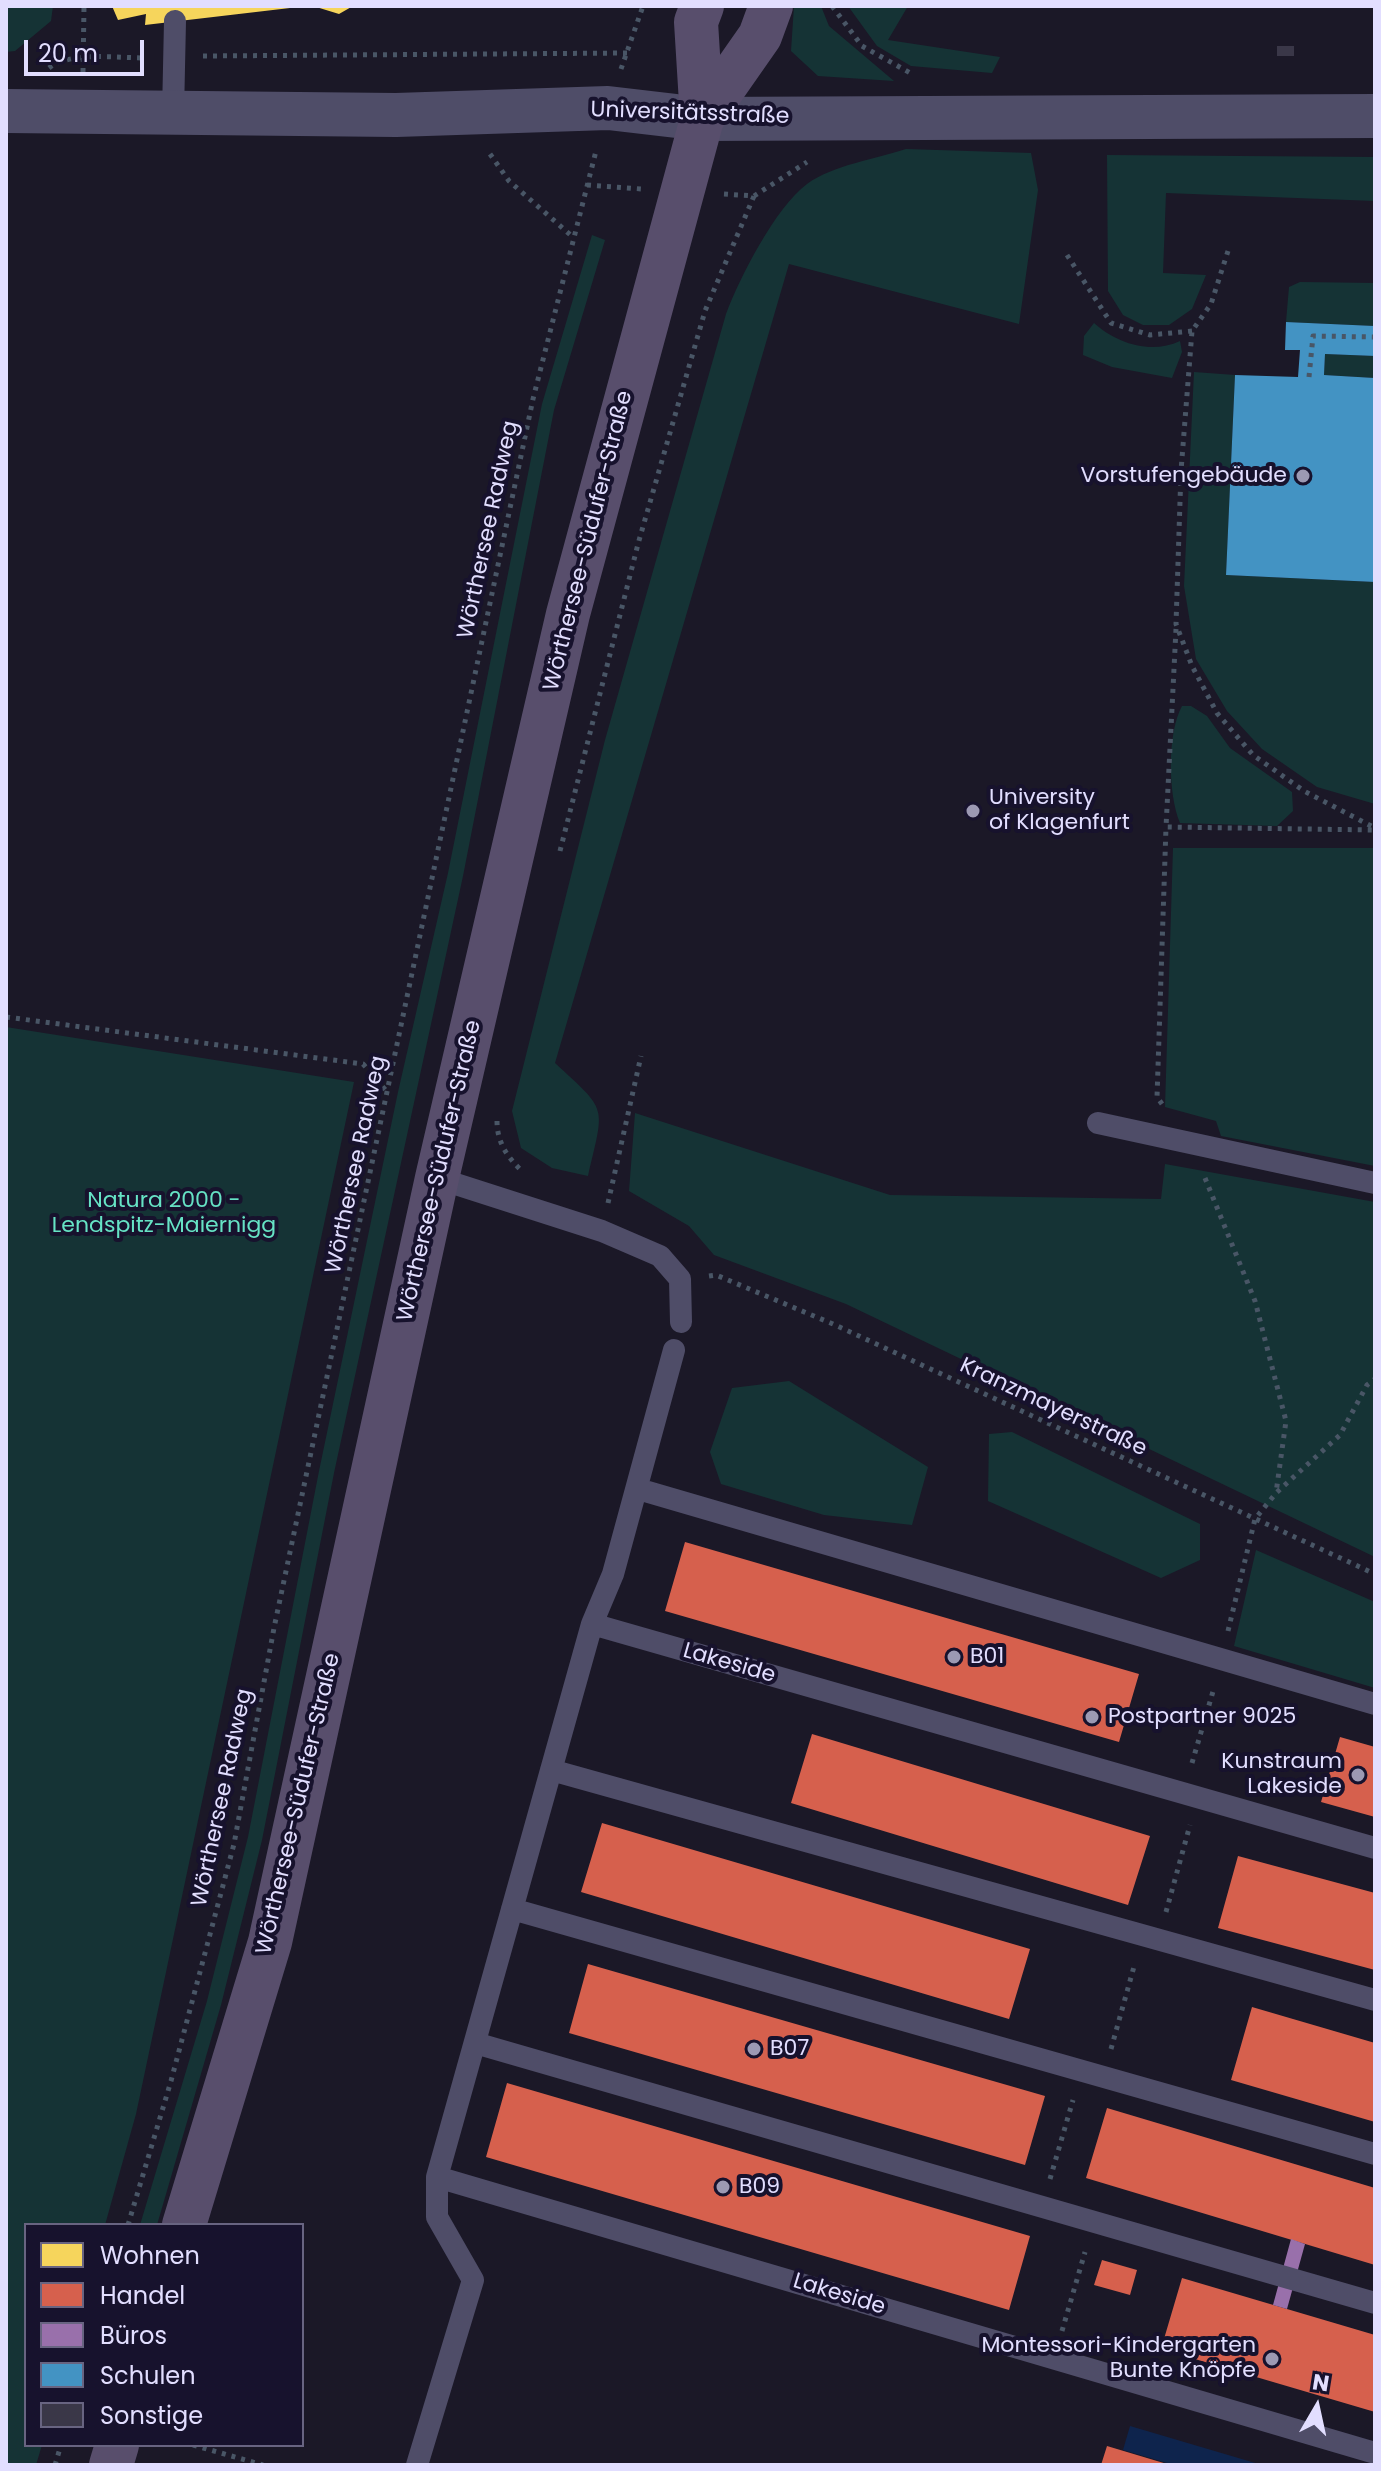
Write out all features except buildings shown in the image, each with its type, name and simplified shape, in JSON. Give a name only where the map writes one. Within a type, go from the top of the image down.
[{"type":"main road","name":"Wörthersee-Südufer-Straße","points":[[185,2223],[270,1942],[437,1178],[568,614],[702,119],[696,22],[702,6]]},
{"type":"main road","name":"Wörthersee-Südufer-Straße","points":[[702,119],[760,36],[771,6]]},
{"type":"street","name":"Universitätsstraße","points":[[19,112],[460,113],[608,108],[702,119],[1375,116]]},
{"type":"lane","points":[[173,114],[175,21]]},
{"type":"lane","points":[[1098,1123],[1375,1183]]},
{"type":"lane","points":[[437,1178],[602,1231],[660,1256],[680,1279],[681,1322]]},
{"type":"lane","points":[[417,2465],[473,2280],[437,2217],[437,2177],[592,1624],[613,1574],[638,1489],[674,1350]]},
{"type":"lane","points":[[638,1489],[1375,1704]]},
{"type":"lane","name":"Lakeside","points":[[592,1624],[1375,1848]]},
{"type":"lane","points":[[551,1770],[1375,2000]]},
{"type":"lane","points":[[512,1909],[1375,2154]]},
{"type":"lane","points":[[475,2043],[1375,2303]]},
{"type":"lane","name":"Lakeside","points":[[437,2177],[1375,2453]]},
{"type":"path","points":[[82,113],[84,6]]},
{"type":"path","name":"Wörthersee Radweg","points":[[129,2223],[171,2081],[234,1844],[274,1628],[389,1094],[533,399],[608,108],[643,6]]},
{"type":"path","points":[[19,112],[42,74],[56,63],[83,59],[627,53]]},
{"type":"path","points":[[460,113],[509,181],[574,238]]},
{"type":"path","points":[[557,864],[638,544],[705,311],[754,196]]},
{"type":"path","points":[[1228,251],[1211,304],[1192,331],[1182,442],[1157,1097],[1190,1143],[1255,1301],[1286,1421],[1276,1493]]},
{"type":"path","points":[[1067,255],[1111,323],[1150,335],[1192,331]]},
{"type":"path","points":[[1309,377],[1313,336],[1375,337]]},
{"type":"path","points":[[1176,624],[1192,666],[1217,713],[1253,755],[1304,791],[1375,829]]},
{"type":"path","points":[[1166,827],[1375,829]]},
{"type":"path","points":[[6,1017],[363,1064],[389,1094]]},
{"type":"path","points":[[602,1231],[641,1056]]},
{"type":"path","points":[[497,1114],[497,1134],[505,1153],[520,1170],[532,1177]]},
{"type":"path","points":[[596,1200],[608,1203]]},
{"type":"path","name":"Kranzmayerstraße","points":[[716,1275],[833,1324],[1375,1574]]},
{"type":"path","points":[[1042,2207],[1092,2074],[1150,1937],[1191,1796],[1255,1519],[1276,1493],[1340,1435],[1367,1385],[1375,1379]]},
{"type":"path","points":[[1054,2359],[1094,2222]]},
{"type":"path","points":[[200,2447],[263,2465]]},
{"type":"green space","points":[[6,6],[53,6],[51,21],[15,51],[6,52]]},
{"type":"green space","points":[[794,6],[821,6],[829,26],[894,81],[818,76],[791,51]]},
{"type":"green space","points":[[848,6],[908,6],[888,40],[1000,57],[992,73],[911,66],[877,46]]},
{"type":"green space","points":[[906,149],[1031,153],[1038,190],[1019,324],[789,264],[555,1063],[585,1091],[598,1111],[597,1135],[588,1176],[552,1168],[521,1148],[512,1111],[605,740],[726,314],[740,281],[771,226],[807,184],[829,172]]},
{"type":"green space","points":[[1107,155],[1375,157],[1375,201],[1166,193],[1163,273],[1206,275],[1192,309],[1169,325],[1143,325],[1123,315],[1108,291]]},
{"type":"green space","points":[[592,235],[605,240],[554,410],[463,876],[334,1473],[262,1840],[221,2005],[158,2223],[141,2223],[207,2001],[248,1837],[319,1471],[398,1092],[448,873],[542,404]]},
{"type":"green space","points":[[1300,282],[1375,283],[1375,326],[1286,322],[1289,287]]},
{"type":"green space","points":[[1094,323],[1134,345],[1157,347],[1180,341],[1182,352],[1172,378],[1112,367],[1083,355],[1084,336]]},
{"type":"green space","points":[[1325,354],[1375,356],[1375,378],[1324,375]]},
{"type":"green space","points":[[1194,372],[1235,375],[1226,575],[1375,582],[1375,804],[1317,787],[1262,749],[1227,711],[1196,659],[1184,586]]},
{"type":"green space","points":[[1182,706],[1191,706],[1207,716],[1230,748],[1292,792],[1293,811],[1277,826],[1180,823],[1173,797],[1171,764],[1174,732]]},
{"type":"green space","points":[[1173,848],[1375,848],[1375,1166],[1221,1136],[1216,1121],[1165,1107]]},
{"type":"green space","name":"Natura 2000 - Lendspitz-Maiernigg","points":[[6,1027],[354,1082],[136,2114],[106,2223],[24,2223],[24,2447],[41,2447],[36,2465],[6,2465]]},
{"type":"green space","points":[[635,1113],[890,1195],[1161,1199],[1165,1164],[1375,1202],[1375,1557],[846,1304],[714,1255],[689,1226],[629,1191]]},
{"type":"green space","points":[[789,1381],[928,1467],[912,1525],[824,1515],[721,1484],[710,1452],[732,1388]]},
{"type":"green space","points":[[1012,1432],[1200,1524],[1200,1560],[1161,1578],[988,1501],[989,1434]]},
{"type":"green space","points":[[1256,1550],[1375,1602],[1375,1688],[1234,1646]]},
{"type":"water","points":[[1130,2426],[1262,2465],[1174,2465],[1123,2450]]},
{"type":"place","name":"Vorstufengebäude","points":[[1303,476]]},
{"type":"place","name":"University of Klagenfurt","points":[[973,811]]},
{"type":"place","name":"B01","points":[[954,1657]]},
{"type":"place","name":"Postpartner 9025","points":[[1092,1717]]},
{"type":"place","name":"Kunstraum Lakeside","points":[[1358,1775]]},
{"type":"place","name":"B07","points":[[754,2049]]},
{"type":"place","name":"B09","points":[[723,2187]]},
{"type":"place","name":"Montessori-Kindergarten Bunte Knöpfe","points":[[1272,2359]]}]
